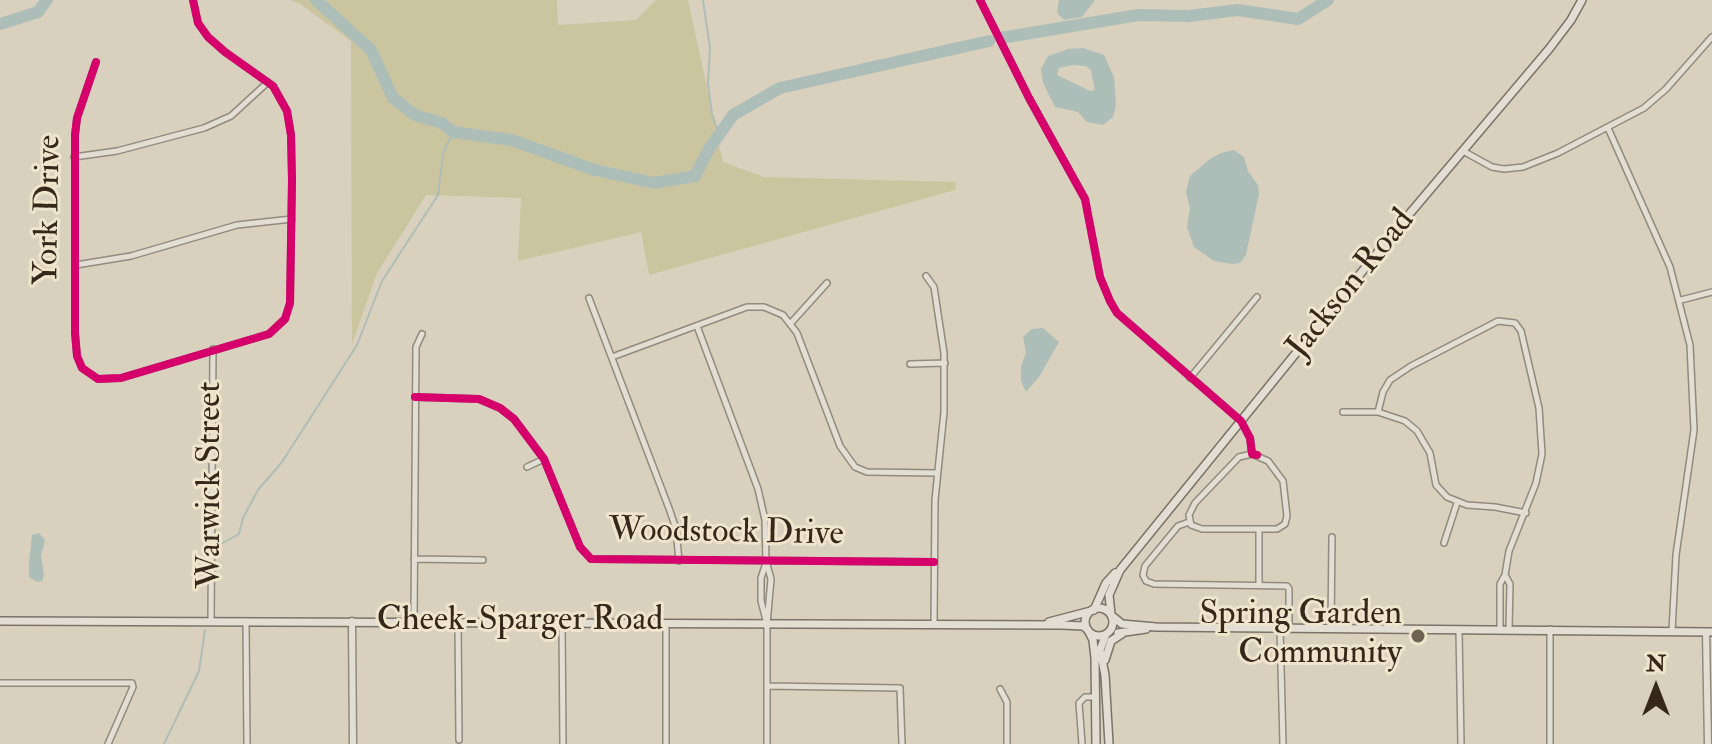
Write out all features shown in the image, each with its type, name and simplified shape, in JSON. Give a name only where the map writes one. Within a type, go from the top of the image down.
[{"type":"main road","name":"Jackson Road","points":[[1093,610],[1106,583],[1120,570],[1549,49],[1582,0]]},
{"type":"main road","name":"Jackson Road","points":[[1112,615],[1109,595],[1120,570]]},
{"type":"main road","points":[[1096,744],[1093,640],[1087,617],[1093,610],[1101,609],[1122,624],[1156,627],[1709,632]]},
{"type":"main road","name":"Cheek-Sparger Road","points":[[1040,625],[1093,610]]},
{"type":"main road","points":[[1105,675],[1100,650],[1112,628],[1112,615]]},
{"type":"main road","name":"Cheek-Sparger Road","points":[[0,621],[1074,625],[1088,630]]},
{"type":"main road","points":[[1088,630],[1098,636],[1156,627]]},
{"type":"main road","points":[[1109,744],[1105,675],[1107,648],[1114,637],[1123,633]]},
{"type":"street","points":[[193,0],[198,23],[208,37],[280,94],[289,122],[292,283],[288,312],[269,334],[213,349]]},
{"type":"street","points":[[980,0],[1085,199],[1100,277],[1117,313],[1241,421],[1250,438],[1252,454]]},
{"type":"street","points":[[1463,151],[1492,167],[1512,169],[1537,162],[1608,128],[1658,98],[1712,37]]},
{"type":"street","name":"York Drive","points":[[96,62],[77,118],[74,157],[75,333],[79,361],[91,376],[108,380],[140,374],[213,349]]},
{"type":"street","points":[[74,157],[117,151],[204,128],[231,116],[268,82]]},
{"type":"street","points":[[1608,128],[1660,242],[1681,300],[1690,345],[1695,414],[1693,446],[1675,565],[1672,631]]},
{"type":"street","points":[[76,265],[131,256],[237,225],[292,219]]},
{"type":"street","points":[[926,276],[934,287],[945,363],[944,412],[937,473],[934,626]]},
{"type":"street","points":[[791,323],[827,283]]},
{"type":"street","points":[[1681,300],[1712,292]]},
{"type":"street","points":[[1190,378],[1257,297]]},
{"type":"street","points":[[589,298],[670,511],[676,529],[679,561]]},
{"type":"street","points":[[612,357],[747,307],[758,306],[777,312],[791,323],[840,446],[855,467],[867,472],[937,473]]},
{"type":"street","points":[[1378,412],[1383,392],[1394,377],[1498,321],[1515,323],[1521,331],[1539,408],[1542,439],[1536,483],[1509,551],[1505,575],[1500,584],[1505,629]]},
{"type":"street","points":[[697,326],[763,507],[766,561],[771,579],[767,624],[767,744]]},
{"type":"street","points":[[414,621],[416,347],[422,334]]},
{"type":"street","name":"Warwick Street","points":[[211,621],[213,349]]},
{"type":"street","points":[[910,364],[945,363]]},
{"type":"street","name":"Woodstock Drive","points":[[415,397],[479,399],[491,403],[514,419],[544,459],[580,547],[591,559],[934,562]]},
{"type":"street","points":[[1343,412],[1378,412],[1405,421],[1417,431],[1430,453],[1438,489],[1457,503],[1526,513]]},
{"type":"street","points":[[1189,522],[1195,503],[1239,457],[1252,454],[1263,457],[1273,466],[1283,481],[1286,495],[1285,524],[1277,529],[1202,529],[1189,522],[1178,526],[1143,572],[1146,581],[1154,584],[1289,587],[1289,628]]},
{"type":"street","points":[[527,467],[544,459]]},
{"type":"street","points":[[1444,543],[1457,503]]},
{"type":"street","points":[[1259,529],[1259,585]]},
{"type":"street","points":[[1331,628],[1332,537]]},
{"type":"street","points":[[414,559],[483,560]]},
{"type":"street","points":[[246,621],[247,744]]},
{"type":"street","points":[[352,621],[353,744]]},
{"type":"street","points":[[458,621],[459,740]]},
{"type":"street","points":[[562,622],[563,744]]},
{"type":"street","points":[[666,623],[666,744]]},
{"type":"street","points":[[1280,628],[1283,744]]},
{"type":"street","points":[[1459,629],[1461,744]]},
{"type":"street","points":[[1550,629],[1550,744]]},
{"type":"street","points":[[1708,744],[1709,632]]},
{"type":"street","points":[[0,683],[133,684],[108,744]]},
{"type":"street","points":[[767,686],[900,688],[902,744]]},
{"type":"street","points":[[1000,689],[1007,702],[1007,744]]},
{"type":"street","points":[[1082,744],[1079,703],[1085,697],[1096,697]]},
{"type":"shaded area","points":[[290,0],[557,0],[558,25],[636,20],[656,0],[688,0],[723,162],[764,177],[956,182],[955,190],[649,275],[641,232],[518,261],[521,198],[426,195],[376,275],[352,345],[351,41]]},
{"type":"shaded area","points":[[1059,0],[1095,0],[1082,17],[1064,20],[1057,13]]},
{"type":"shaded area","points":[[1083,48],[1104,55],[1114,77],[1116,105],[1113,117],[1103,125],[1087,122],[1078,112],[1055,107],[1043,83],[1041,69],[1048,56]],"holes":[[[1086,66],[1091,70],[1095,90],[1090,91],[1057,75],[1059,68]]]},
{"type":"shaded area","points":[[1234,150],[1244,157],[1248,171],[1258,185],[1259,194],[1246,255],[1240,263],[1232,264],[1214,261],[1194,247],[1187,227],[1190,208],[1186,192],[1190,176],[1210,159]]},
{"type":"shaded area","points":[[1043,328],[1059,342],[1039,377],[1026,392],[1021,381],[1021,366],[1026,353],[1023,337],[1032,329]]},
{"type":"shaded area","points":[[39,533],[45,540],[41,555],[44,575],[42,581],[37,582],[29,577],[29,563],[32,535]]},
{"type":"waterway","points":[[0,24],[38,12],[47,0]]},
{"type":"waterway","points":[[316,0],[371,50],[393,98],[415,115],[442,123],[453,132],[511,140],[595,170],[654,183],[695,176],[733,115],[780,88],[989,41]]},
{"type":"waterway","points":[[703,0],[710,48],[708,83],[712,114],[719,134]]},
{"type":"waterway","points":[[1001,38],[1138,15],[1189,16],[1238,10],[1298,19],[1328,0]]},
{"type":"waterway","points":[[221,544],[239,534],[243,518],[258,490],[282,462],[357,345],[382,281],[438,195],[443,153],[453,132]]},
{"type":"waterway","points":[[164,744],[199,671],[205,630]]},
{"type":"cycle path","points":[[96,62],[77,118],[75,135],[75,333],[77,356],[82,368],[98,379],[121,378],[269,334],[285,319],[290,303],[292,180],[287,111],[273,86],[208,37],[198,23],[193,0]]},
{"type":"cycle path","points":[[980,0],[1085,199],[1100,277],[1117,313],[1241,421],[1250,438],[1252,454],[1257,455]]},
{"type":"cycle path","points":[[415,397],[479,399],[500,408],[514,419],[544,459],[580,547],[591,559],[934,562]]},
{"type":"place","name":"Spring Garden Community","points":[[1418,636]]}]
